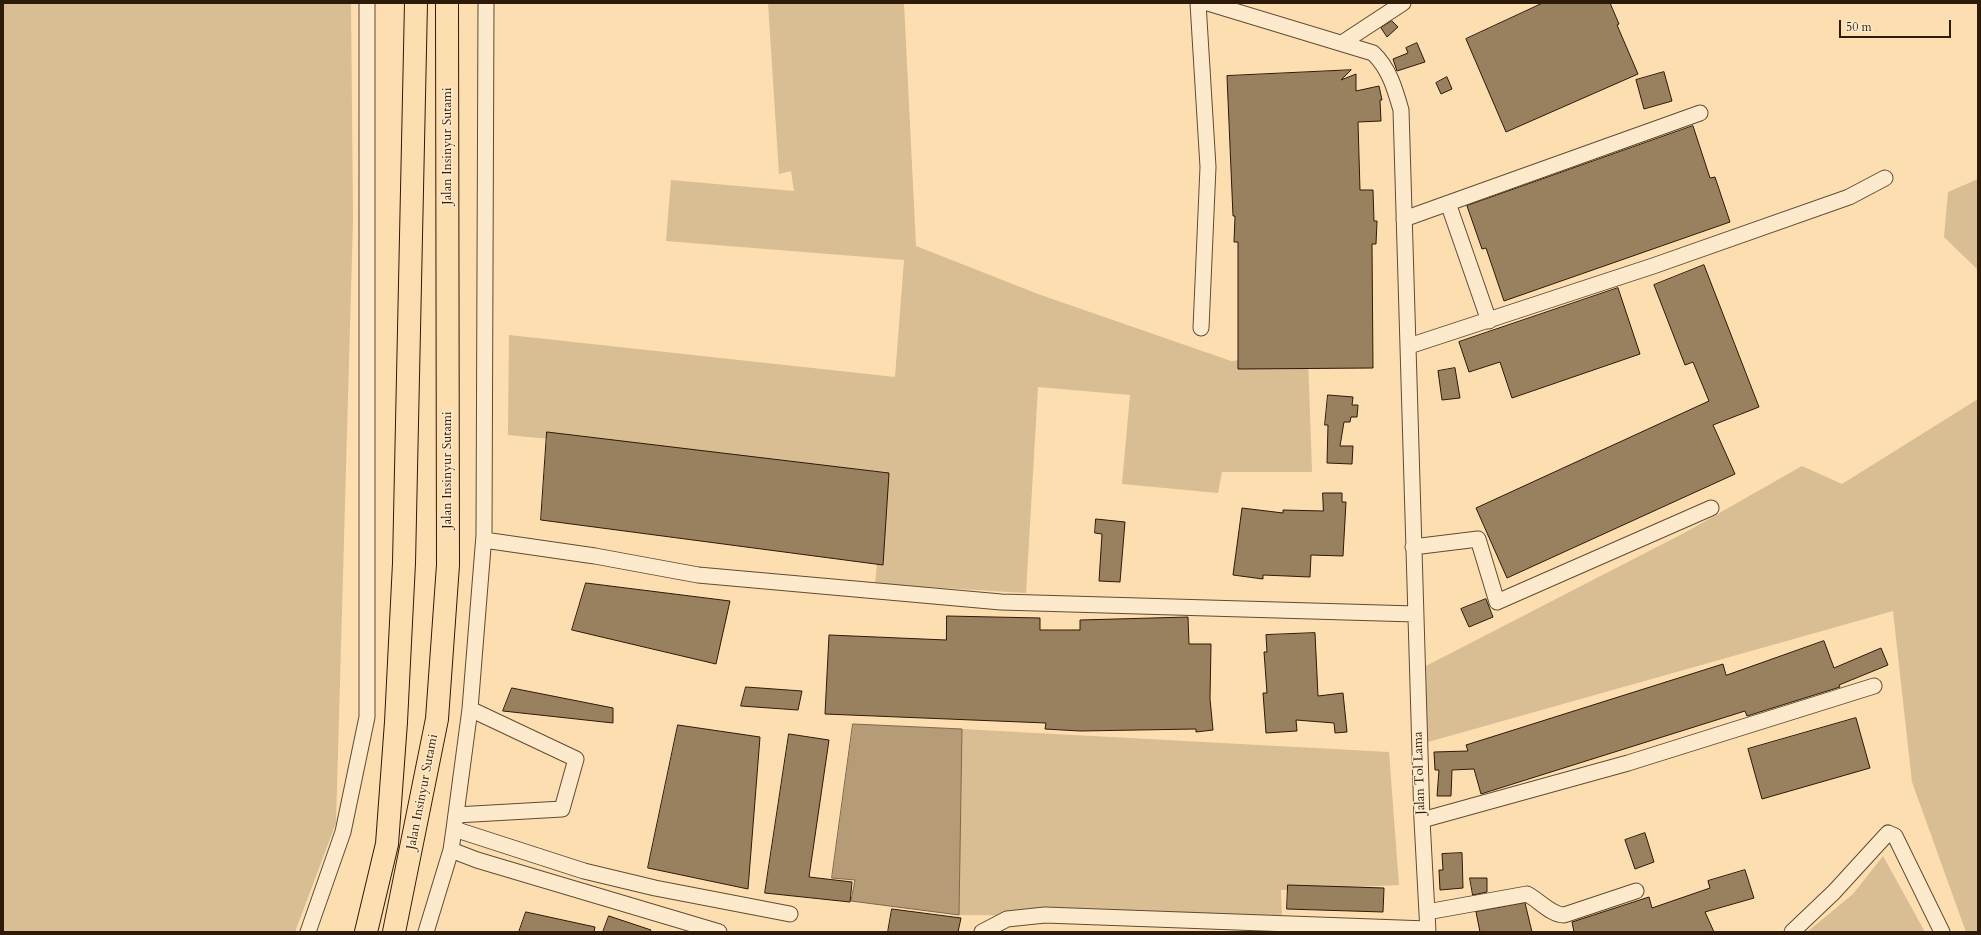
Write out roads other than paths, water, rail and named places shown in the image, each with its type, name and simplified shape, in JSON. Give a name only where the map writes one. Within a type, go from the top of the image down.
[{"type":"highway","name":"Jalan Insinyur Sutami","points":[[366,932],[386,844],[396,722],[404,563],[416,3]]},
{"type":"highway","name":"Jalan Insinyur Sutami","points":[[394,932],[437,720],[448,565],[448,3]]},
{"type":"street","points":[[308,932],[343,832],[367,717],[367,3]]},
{"type":"street","points":[[426,932],[451,850],[470,709],[484,540],[486,3]]},
{"type":"street","points":[[1198,3],[1208,167],[1201,328]]},
{"type":"street","name":"Jalan Tol Lama","points":[[1208,3],[1373,53],[1380,60],[1394,85],[1401,110],[1409,346],[1415,614],[1422,820],[1428,930]]},
{"type":"street","points":[[1342,43],[1403,3]]},
{"type":"street","points":[[1404,219],[1700,113]]},
{"type":"street","points":[[1409,346],[1653,266],[1834,202],[1862,191],[1885,178]]},
{"type":"street","points":[[1448,203],[1489,321]]},
{"type":"street","points":[[1414,547],[1478,539],[1497,602],[1711,508]]},
{"type":"street","points":[[484,540],[594,556],[698,575],[1001,602],[1415,614]]},
{"type":"street","points":[[1422,820],[1628,764],[1874,686]]},
{"type":"street","points":[[455,822],[562,809],[576,759],[470,709]]},
{"type":"street","points":[[455,822],[584,871],[655,888],[790,914]]},
{"type":"street","points":[[1792,932],[1834,892],[1888,833],[1895,836],[1942,932]]},
{"type":"street","points":[[451,850],[477,860],[719,932]]},
{"type":"street","points":[[1427,912],[1527,894],[1556,914],[1564,915],[1636,891]]},
{"type":"street","points":[[982,932],[1007,919],[1045,915],[1428,930]]}]
